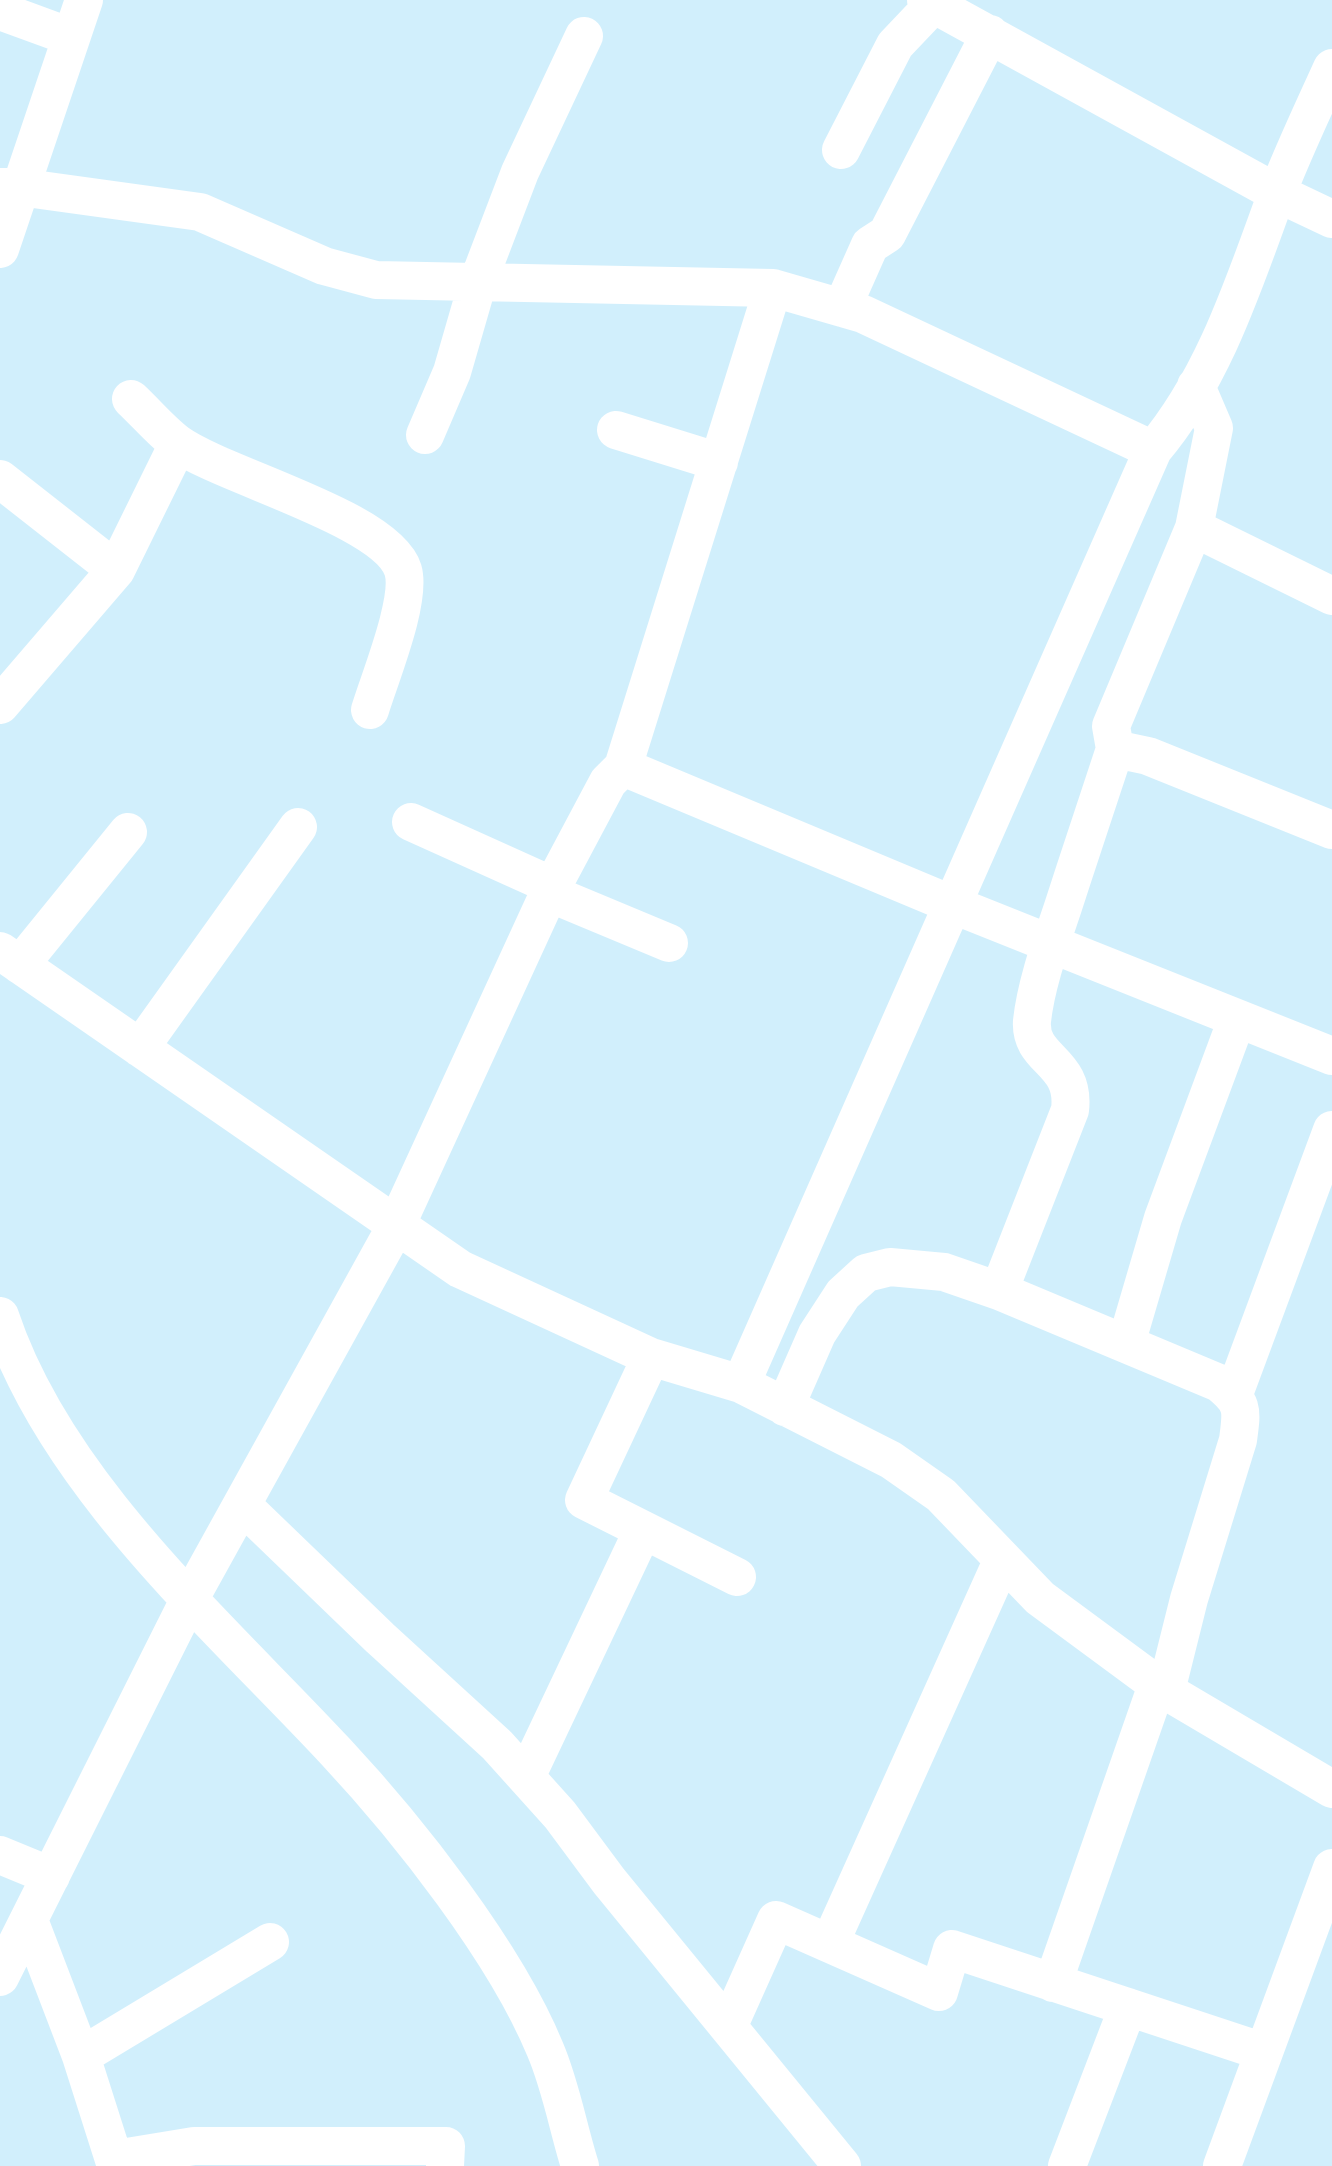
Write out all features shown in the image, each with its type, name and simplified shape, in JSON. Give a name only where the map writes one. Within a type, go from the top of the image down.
[{"type":"street","points":[[0,248],[9,187],[84,0]]},
{"type":"street","points":[[841,150],[895,45],[930,2],[1277,193],[1332,219]]},
{"type":"street","points":[[0,11],[71,37]]},
{"type":"street","points":[[842,308],[870,245],[887,234],[990,34]]},
{"type":"street","points":[[425,435],[452,372],[478,282],[520,172],[584,36]]},
{"type":"street","points":[[741,1384],[1153,450],[1173,426],[1196,386],[1241,291],[1277,193],[1332,68]]},
{"type":"street","points":[[9,187],[200,212],[324,266],[376,280],[773,288],[863,314],[1153,450]]},
{"type":"street","points":[[0,1977],[194,1592],[240,1513],[396,1226],[551,889],[608,782],[623,767],[773,288]]},
{"type":"street","points":[[999,1291],[1070,1110],[1072,1091],[1066,1076],[1035,1044],[1032,1023],[1051,944],[1115,748],[1111,726],[1194,528],[1214,428],[1196,386]]},
{"type":"street","points":[[131,399],[178,444],[353,524],[386,548],[402,569],[404,599],[370,710]]},
{"type":"street","points":[[616,430],[719,462]]},
{"type":"street","points":[[0,705],[116,570],[178,444]]},
{"type":"street","points":[[0,479],[116,570]]},
{"type":"street","points":[[1194,528],[1332,596]]},
{"type":"street","points":[[1115,748],[1148,756],[1332,830]]},
{"type":"street","points":[[623,767],[951,904],[1332,1056]]},
{"type":"street","points":[[411,822],[669,943]]},
{"type":"street","points":[[140,1048],[298,827]]},
{"type":"street","points":[[128,832],[10,958],[460,1269],[651,1357],[741,1384],[891,1460],[941,1495],[1040,1598],[1161,1688],[1332,1789]]},
{"type":"street","points":[[1126,1344],[1163,1218],[1237,1019]]},
{"type":"street","points":[[1234,1394],[1332,1130]]},
{"type":"street","points":[[785,1407],[817,1334],[843,1294],[866,1273],[890,1266],[944,1272],[999,1291],[1219,1382],[1238,1398],[1241,1414],[1238,1440],[1189,1599],[1161,1688],[1054,1983]]},
{"type":"street","points":[[0,1316],[11,1348],[50,1420],[93,1483],[338,1754],[418,1850],[469,1918],[515,1990],[546,2050],[580,2166]]},
{"type":"street","points":[[651,1357],[584,1500],[737,1577]]},
{"type":"street","points":[[240,1513],[497,1745],[526,1777],[842,2166]]},
{"type":"street","points":[[526,1777],[643,1530]]},
{"type":"street","points":[[830,1943],[1002,1560]]},
{"type":"street","points":[[0,1855],[51,1875]]},
{"type":"street","points":[[1223,2166],[1332,1868]]},
{"type":"street","points":[[29,1920],[81,2056],[116,2163],[194,2146],[446,2146],[445,2166]]},
{"type":"street","points":[[729,2025],[776,1920],[939,1992],[952,1949],[1264,2052]]},
{"type":"street","points":[[81,2056],[271,1942]]},
{"type":"street","points":[[1067,2166],[1128,2007]]}]
